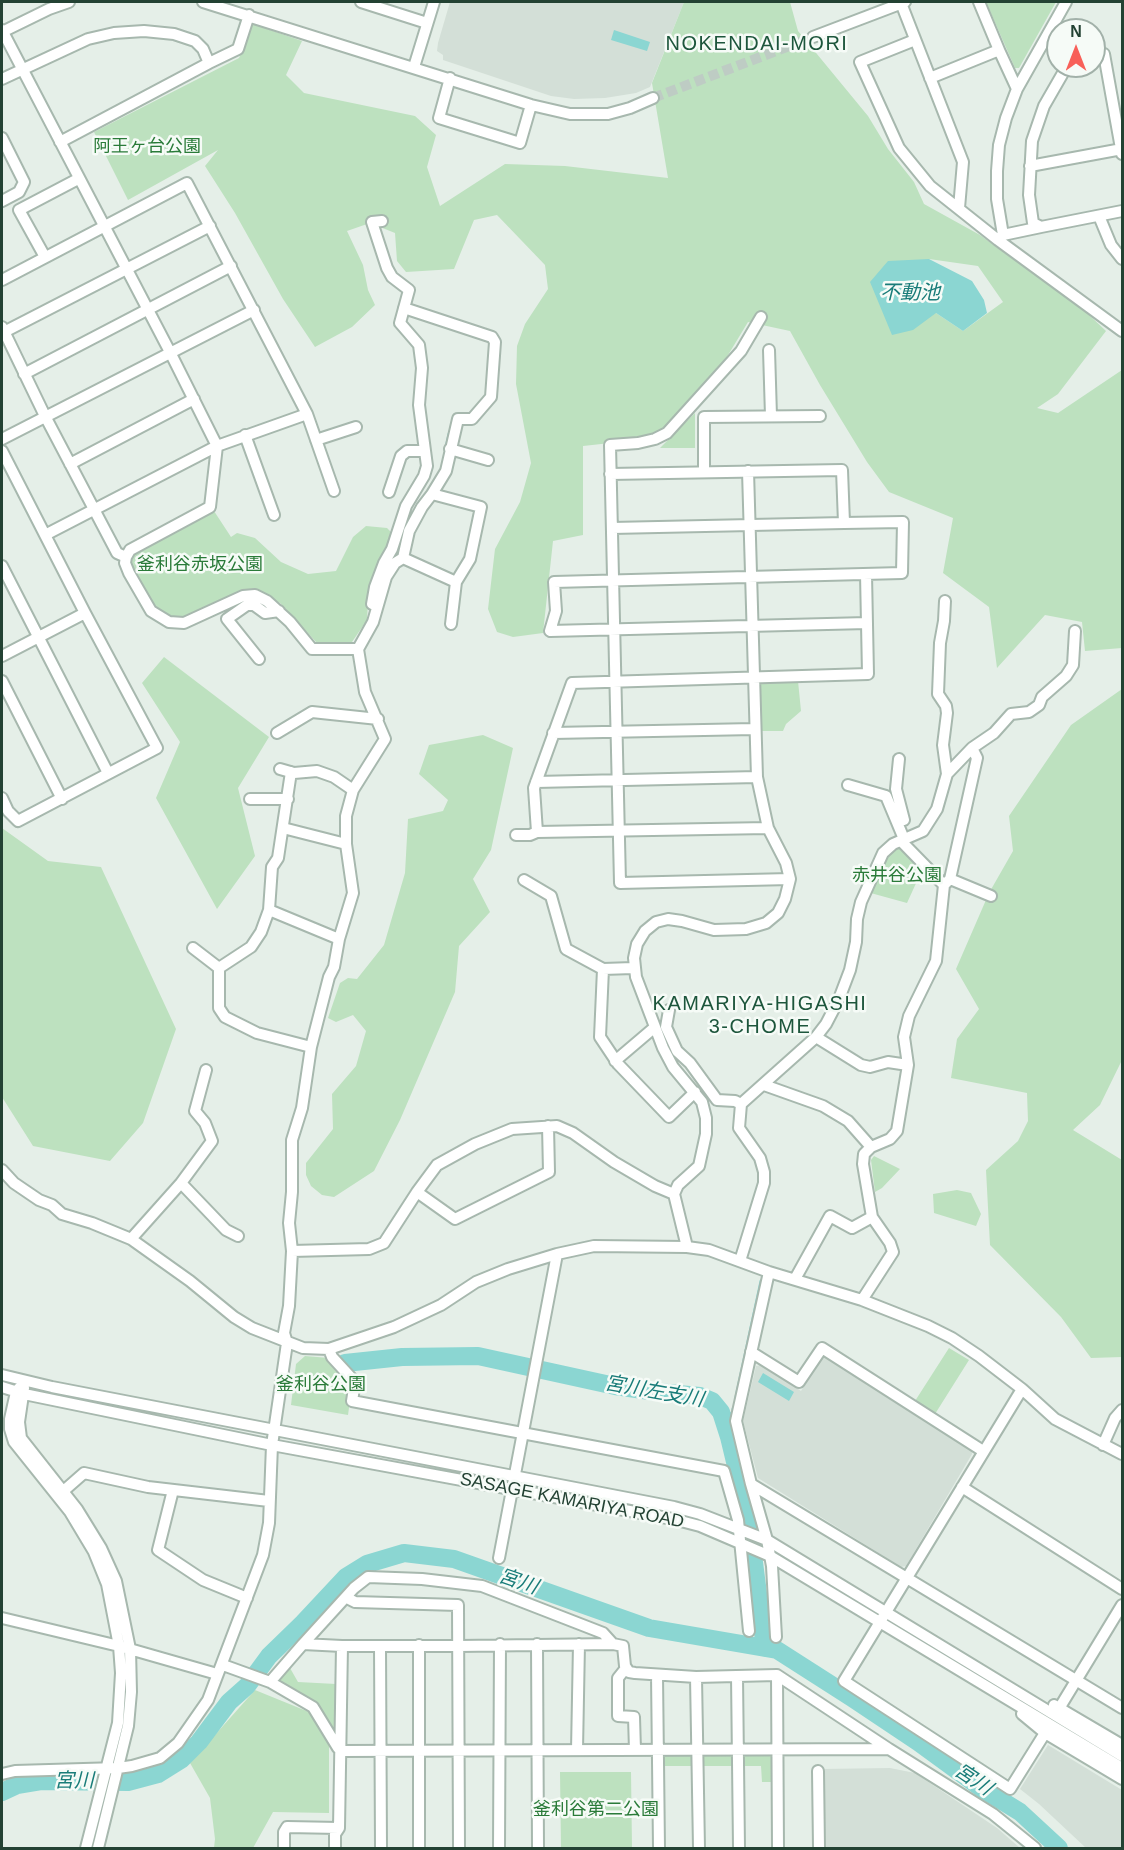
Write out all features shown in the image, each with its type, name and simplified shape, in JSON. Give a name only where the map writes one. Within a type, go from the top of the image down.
[{"type":"street","points":[[69,2],[2,32],[217,446],[210,507],[130,550],[125,563],[129,573],[151,611],[169,622],[184,623],[243,596],[255,595],[279,611],[312,649],[358,649]]},
{"type":"street","points":[[203,2],[531,105],[570,114],[608,114],[653,98]]},
{"type":"street","points":[[361,2],[427,23]]},
{"type":"street","points":[[414,67],[434,2]]},
{"type":"street","points":[[813,38],[903,2],[915,40],[963,162],[958,208]]},
{"type":"street","points":[[979,2],[1017,89]]},
{"type":"street","points":[[1000,238],[997,171],[1004,127],[1017,89],[1066,2]]},
{"type":"street","points":[[60,142],[238,49],[249,15]]},
{"type":"street","points":[[2,79],[88,39],[114,33],[144,31],[174,34],[195,41],[203,49],[209,63]]},
{"type":"street","points":[[915,40],[860,62],[899,148],[930,186],[1122,331]]},
{"type":"street","points":[[930,78],[999,51]]},
{"type":"street","points":[[1030,166],[1122,151],[1106,65]]},
{"type":"street","points":[[450,78],[439,118],[520,143],[531,105]]},
{"type":"street","points":[[1041,226],[1033,222],[1029,195],[1032,141],[1044,106],[1060,78]]},
{"type":"street","points":[[2,140],[24,182],[20,192],[2,201]]},
{"type":"street","points":[[45,257],[19,210],[78,179]]},
{"type":"street","points":[[2,280],[187,183],[307,414],[334,491]]},
{"type":"street","points":[[1000,238],[1041,226],[1122,211]]},
{"type":"street","points":[[1099,216],[1111,245],[1122,259]]},
{"type":"street","points":[[373,622],[372,607],[375,587],[392,549],[406,506],[424,476],[427,466],[419,405],[422,368],[419,345],[400,323],[409,290],[392,277],[372,222],[382,221]]},
{"type":"street","points":[[126,557],[117,553],[45,416],[3,329],[210,225]]},
{"type":"street","points":[[24,374],[231,266]]},
{"type":"street","points":[[403,558],[409,531],[446,471],[458,418],[472,419],[491,397],[495,342],[492,337],[404,308]]},
{"type":"street","points":[[2,439],[254,309]]},
{"type":"street","points":[[761,316],[741,351],[667,433],[638,443],[610,445],[620,883],[790,879]]},
{"type":"street","points":[[769,350],[771,416]]},
{"type":"street","points":[[70,464],[194,399]]},
{"type":"street","points":[[45,535],[217,446],[307,414]]},
{"type":"street","points":[[704,472],[704,417],[820,416]]},
{"type":"street","points":[[316,440],[356,427]]},
{"type":"street","points":[[245,435],[274,515]]},
{"type":"street","points":[[450,449],[488,460]]},
{"type":"street","points":[[2,451],[157,748],[18,821],[8,811],[2,798]]},
{"type":"street","points":[[389,492],[401,456],[407,451],[425,451]]},
{"type":"street","points":[[610,474],[842,470],[844,523]]},
{"type":"street","points":[[687,1247],[674,1194],[678,1185],[699,1166],[704,1148],[706,1118],[702,1102],[673,1067],[655,1028],[633,968],[637,944],[645,931],[656,922],[682,921],[714,930],[758,927],[778,913],[785,899],[790,879],[786,863],[768,828],[757,777],[748,471]]},
{"type":"street","points":[[432,494],[481,507],[470,559],[456,582],[451,624]]},
{"type":"street","points":[[612,528],[903,522],[902,573],[554,582],[556,611],[550,631],[867,623]]},
{"type":"street","points":[[2,1774],[15,1771],[112,1771],[160,1758],[178,1743],[196,1720],[208,1700],[220,1669],[262,1555],[269,1523],[272,1445],[287,1343],[284,1333],[289,1306],[292,1251],[288,1222],[292,1191],[292,1140],[302,1108],[311,1047],[353,893],[346,844],[346,816],[353,790],[385,739],[365,692],[358,649],[373,622],[386,577],[394,562],[403,558],[456,582]]},
{"type":"street","points":[[2,566],[108,773]]},
{"type":"street","points":[[537,832],[534,788],[572,683],[868,674],[866,574]]},
{"type":"street","points":[[740,1260],[764,1183],[760,1158],[739,1128],[741,1104],[816,1037],[826,1024],[850,970],[856,942],[857,920],[867,886],[883,853],[893,844],[923,831],[937,809],[947,774],[943,745],[947,713],[946,706],[938,694],[940,643],[945,601]]},
{"type":"street","points":[[259,659],[227,619],[247,605],[254,605],[265,613],[279,611]]},
{"type":"street","points":[[2,656],[85,613]]},
{"type":"street","points":[[947,774],[972,748],[994,733],[1011,714],[1029,712],[1039,705],[1042,697],[1066,676],[1073,665],[1076,647],[1075,631]]},
{"type":"street","points":[[2,681],[62,799]]},
{"type":"street","points":[[278,734],[312,712],[378,719]]},
{"type":"street","points":[[553,733],[754,729]]},
{"type":"street","points":[[862,1300],[893,1252],[890,1243],[872,1217],[863,1164],[864,1154],[871,1147],[890,1139],[897,1131],[908,1065],[904,1037],[909,1016],[936,961],[947,882],[977,758],[972,748]]},
{"type":"street","points":[[899,759],[896,789],[905,839]]},
{"type":"street","points":[[219,968],[251,947],[261,932],[269,910],[272,867],[278,858],[288,799],[285,771],[317,771],[334,777],[353,790]]},
{"type":"street","points":[[536,782],[757,777]]},
{"type":"street","points":[[848,785],[886,796],[905,839],[947,882],[990,896]]},
{"type":"street","points":[[250,799],[288,799]]},
{"type":"street","points":[[283,828],[346,844]]},
{"type":"street","points":[[516,835],[530,835],[537,832],[768,828]]},
{"type":"street","points":[[524,880],[551,896],[566,949],[603,969],[633,968]]},
{"type":"street","points":[[269,910],[339,939]]},
{"type":"street","points":[[194,948],[219,968]]},
{"type":"street","points":[[219,968],[219,1008],[225,1017],[257,1033],[311,1047]]},
{"type":"street","points":[[603,969],[600,1037],[615,1061],[669,1117],[695,1092]]},
{"type":"street","points":[[669,1010],[666,1027],[677,1052],[690,1063],[717,1100],[735,1101],[741,1104]]},
{"type":"street","points":[[615,1061],[655,1028]]},
{"type":"street","points":[[816,1037],[861,1065],[870,1067],[888,1062],[908,1065]]},
{"type":"street","points":[[131,1239],[181,1183],[212,1141],[205,1123],[195,1111],[206,1070]]},
{"type":"street","points":[[764,1085],[823,1106],[848,1121],[871,1147]]},
{"type":"street","points":[[417,1192],[455,1219],[549,1172],[548,1126]]},
{"type":"street","points":[[292,1251],[369,1249],[384,1243],[437,1165],[475,1144],[512,1129],[557,1126],[573,1133],[614,1162],[655,1186],[674,1194]]},
{"type":"street","points":[[2,1170],[14,1183],[39,1200],[52,1205],[62,1214],[131,1239],[190,1281],[234,1317],[252,1328],[303,1348],[329,1349],[419,1317],[476,1282],[508,1269],[557,1254],[594,1245],[687,1247],[709,1250],[769,1272],[795,1278],[862,1300],[928,1326],[980,1356],[1055,1419],[1122,1455]]},
{"type":"street","points":[[181,1183],[226,1230],[238,1236]]},
{"type":"street","points":[[795,1278],[830,1216],[852,1228],[872,1217]]},
{"type":"street","points":[[499,1558],[557,1254]]},
{"type":"street","points":[[769,1272],[736,1421],[751,1484],[768,1540],[776,1637]]},
{"type":"street","points":[[751,1352],[800,1382],[822,1348],[983,1451]]},
{"type":"street","points":[[329,1349],[332,1357],[355,1382],[352,1401],[724,1471],[738,1528],[749,1631]]},
{"type":"street","name":"SASAGE KAMARIYA ROAD","points":[[2,1375],[275,1430],[700,1526],[770,1556],[1122,1768]]},
{"type":"street","points":[[23,1381],[18,1422],[21,1438],[61,1494],[94,1552],[103,1573],[125,1647],[131,1692],[128,1726],[86,1848]]},
{"type":"street","name":"SASAGE KAMARIYA ROAD","points":[[2,1387],[20,1393],[272,1445],[674,1507],[738,1528],[768,1540],[1122,1756]]},
{"type":"street","points":[[1022,1389],[844,1681],[1010,1789],[1045,1733]]},
{"type":"street","points":[[1103,1445],[1115,1418],[1122,1410]]},
{"type":"street","points":[[61,1494],[84,1473],[148,1487],[269,1501]]},
{"type":"street","points":[[751,1484],[1122,1708]]},
{"type":"street","points":[[962,1487],[1122,1589]]},
{"type":"street","points":[[173,1490],[158,1550],[203,1580],[247,1598]]},
{"type":"street","points":[[267,1680],[354,1588],[368,1577],[422,1579],[482,1586],[603,1633],[613,1644]]},
{"type":"street","points":[[347,1598],[355,1602],[458,1605],[459,1848]]},
{"type":"street","points":[[1060,1707],[1122,1605]]},
{"type":"street","points":[[2,1618],[267,1680],[313,1707],[340,1751]]},
{"type":"street","points":[[303,1644],[342,1646],[613,1644],[623,1646],[626,1668],[629,1672],[696,1677],[777,1675],[993,1814],[1035,1848]]},
{"type":"street","points":[[499,1848],[500,1644]]},
{"type":"street","points":[[537,1644],[538,1848]]},
{"type":"street","points":[[577,1750],[579,1644]]},
{"type":"street","points":[[419,1645],[419,1848]]},
{"type":"street","points":[[335,1848],[335,1834],[339,1828],[342,1646]]},
{"type":"street","points":[[380,1646],[381,1848]]},
{"type":"street","points":[[626,1668],[618,1678],[618,1716],[634,1717],[635,1750]]},
{"type":"street","points":[[657,1675],[658,1848]]},
{"type":"street","points":[[777,1675],[778,1848]]},
{"type":"street","points":[[737,1676],[739,1848]]},
{"type":"street","points":[[696,1677],[699,1848]]},
{"type":"street","points":[[1017,1692],[1060,1707],[1122,1745]]},
{"type":"street","points":[[997,1693],[1045,1733],[1122,1779]]},
{"type":"street","points":[[340,1751],[889,1749]]},
{"type":"street","points":[[818,1771],[819,1848]]},
{"type":"street","points":[[98,1848],[107,1790]]},
{"type":"street","points":[[284,1848],[284,1832],[287,1827],[339,1828]]},
{"type":"shaded area","points":[[450,2],[684,2],[650,87],[636,93],[605,98],[574,99],[551,96],[443,60],[443,55],[437,51]]},
{"type":"shaded area","points":[[827,1356],[972,1450],[972,1454],[906,1566],[901,1567],[758,1478],[743,1421],[756,1366],[761,1365],[801,1391],[822,1357]]},
{"type":"shaded area","points":[[1048,1745],[1122,1790],[1122,1848],[1086,1848],[1020,1789]]},
{"type":"shaded area","points":[[890,1768],[915,1773],[997,1828],[1020,1848],[823,1848],[822,1769]]},
{"type":"green space","name":"阿王ヶ台公園","points":[[684,2],[790,2],[798,31],[868,116],[888,149],[914,182],[924,204],[980,235],[1087,313],[1106,331],[1058,394],[1037,408],[1058,413],[1122,370],[1122,648],[1085,651],[1082,622],[1045,615],[997,668],[989,607],[943,573],[953,518],[889,492],[867,462],[790,331],[748,322],[696,408],[656,438],[583,446],[583,535],[553,541],[543,633],[513,637],[497,632],[488,609],[495,549],[520,502],[531,463],[516,384],[517,346],[525,324],[548,289],[545,265],[497,215],[474,220],[454,269],[406,272],[397,261],[395,233],[370,223],[347,231],[363,265],[368,290],[375,305],[352,327],[315,347],[283,299],[235,213],[205,166],[218,150],[128,200],[94,132],[239,58],[253,24],[302,41],[286,75],[304,93],[415,116],[436,135],[427,167],[440,206],[505,164],[565,166],[668,178],[652,83]],"holes":[[[929,259],[978,266],[1003,302],[963,331],[936,313]]]},
{"type":"green space","points":[[986,2],[1056,2],[1019,68],[1015,68]]},
{"type":"green space","points":[[695,413],[695,448],[660,448]]},
{"type":"green space","name":"釜利谷赤坂公園","points":[[214,511],[231,537],[237,533],[255,538],[281,562],[308,574],[336,571],[353,537],[366,526],[387,528],[392,533],[392,540],[404,541],[397,557],[368,601],[367,620],[352,642],[317,643],[280,603],[258,591],[248,589],[184,617],[172,617],[155,608],[131,563],[134,554]]},
{"type":"green space","points":[[164,657],[269,737],[238,788],[255,856],[217,909],[156,798],[180,742],[142,683]]},
{"type":"green space","points":[[798,681],[801,711],[786,724],[783,731],[759,731],[758,682]]},
{"type":"green space","points":[[1122,689],[1122,1060],[1100,1105],[1073,1130],[1122,1160],[1122,1357],[1091,1358],[1061,1317],[990,1245],[986,1170],[1018,1141],[1028,1121],[1027,1093],[951,1078],[957,1039],[979,1009],[956,969],[989,893],[1013,851],[1009,816],[1071,725]]},
{"type":"green space","points":[[483,735],[513,748],[491,850],[473,879],[490,912],[459,946],[455,992],[400,1120],[374,1171],[334,1197],[322,1195],[311,1186],[306,1175],[306,1163],[333,1129],[332,1094],[356,1066],[366,1031],[353,1015],[336,1022],[328,1018],[340,983],[348,978],[357,979],[384,945],[405,873],[408,819],[443,811],[448,800],[419,774],[429,745]]},
{"type":"green space","points":[[2,828],[48,861],[101,867],[176,1029],[143,1123],[110,1161],[33,1146],[2,1097]]},
{"type":"green space","name":"赤井谷公園","points":[[900,845],[923,868],[907,903],[867,892],[883,856]]},
{"type":"green space","points":[[874,1156],[900,1169],[875,1192],[871,1160]]},
{"type":"green space","points":[[957,1190],[971,1193],[981,1214],[976,1226],[934,1213],[933,1194]]},
{"type":"green space","points":[[949,1348],[969,1360],[935,1414],[915,1401]]},
{"type":"green space","name":"釜利谷公園","points":[[305,1356],[329,1358],[352,1386],[348,1415],[291,1405],[296,1364]]},
{"type":"green space","points":[[290,1668],[298,1682],[336,1684],[336,1735],[318,1706],[276,1681]]},
{"type":"green space","points":[[255,1690],[309,1712],[329,1739],[329,1813],[273,1812],[253,1848],[214,1848],[210,1798],[190,1763]]},
{"type":"green space","points":[[660,1752],[772,1752],[773,1782],[762,1782],[761,1766],[660,1766]]},
{"type":"green space","name":"釜利谷第二公園","points":[[560,1772],[631,1772],[632,1848],[561,1848]]},
{"type":"water","points":[[614,30],[650,42],[647,51],[611,40]]},
{"type":"water","name":"不動池","points":[[929,259],[972,281],[984,300],[987,313],[963,331],[936,313],[913,330],[892,335],[870,282],[888,261]]},
{"type":"water","points":[[763,1373],[794,1392],[789,1401],[758,1382]]},
{"type":"waterway","points":[[446,448],[449,434]]},
{"type":"waterway","points":[[736,1397],[761,1281]]},
{"type":"waterway","name":"宮川左支川","points":[[345,1363],[402,1357],[478,1356],[615,1386],[700,1396],[712,1401],[721,1412],[729,1437],[748,1516],[765,1648]]},
{"type":"waterway","points":[[722,1417],[733,1413],[733,1409]]},
{"type":"waterway","name":"宮川","points":[[2,1792],[17,1785],[41,1781],[128,1782],[158,1774],[182,1759],[199,1742],[229,1702],[247,1686],[269,1656],[346,1577],[367,1564],[404,1553],[454,1559],[649,1628],[777,1650],[1020,1812],[1059,1848]]},
{"type":"tunnel","points":[[653,98],[813,37]]},
{"type":"district","name":"NOKENDAI-MORI","points":[[757,44]]},
{"type":"district","name":"KAMARIYA-HIGASHI 3-CHOME","points":[[760,1016]]}]
